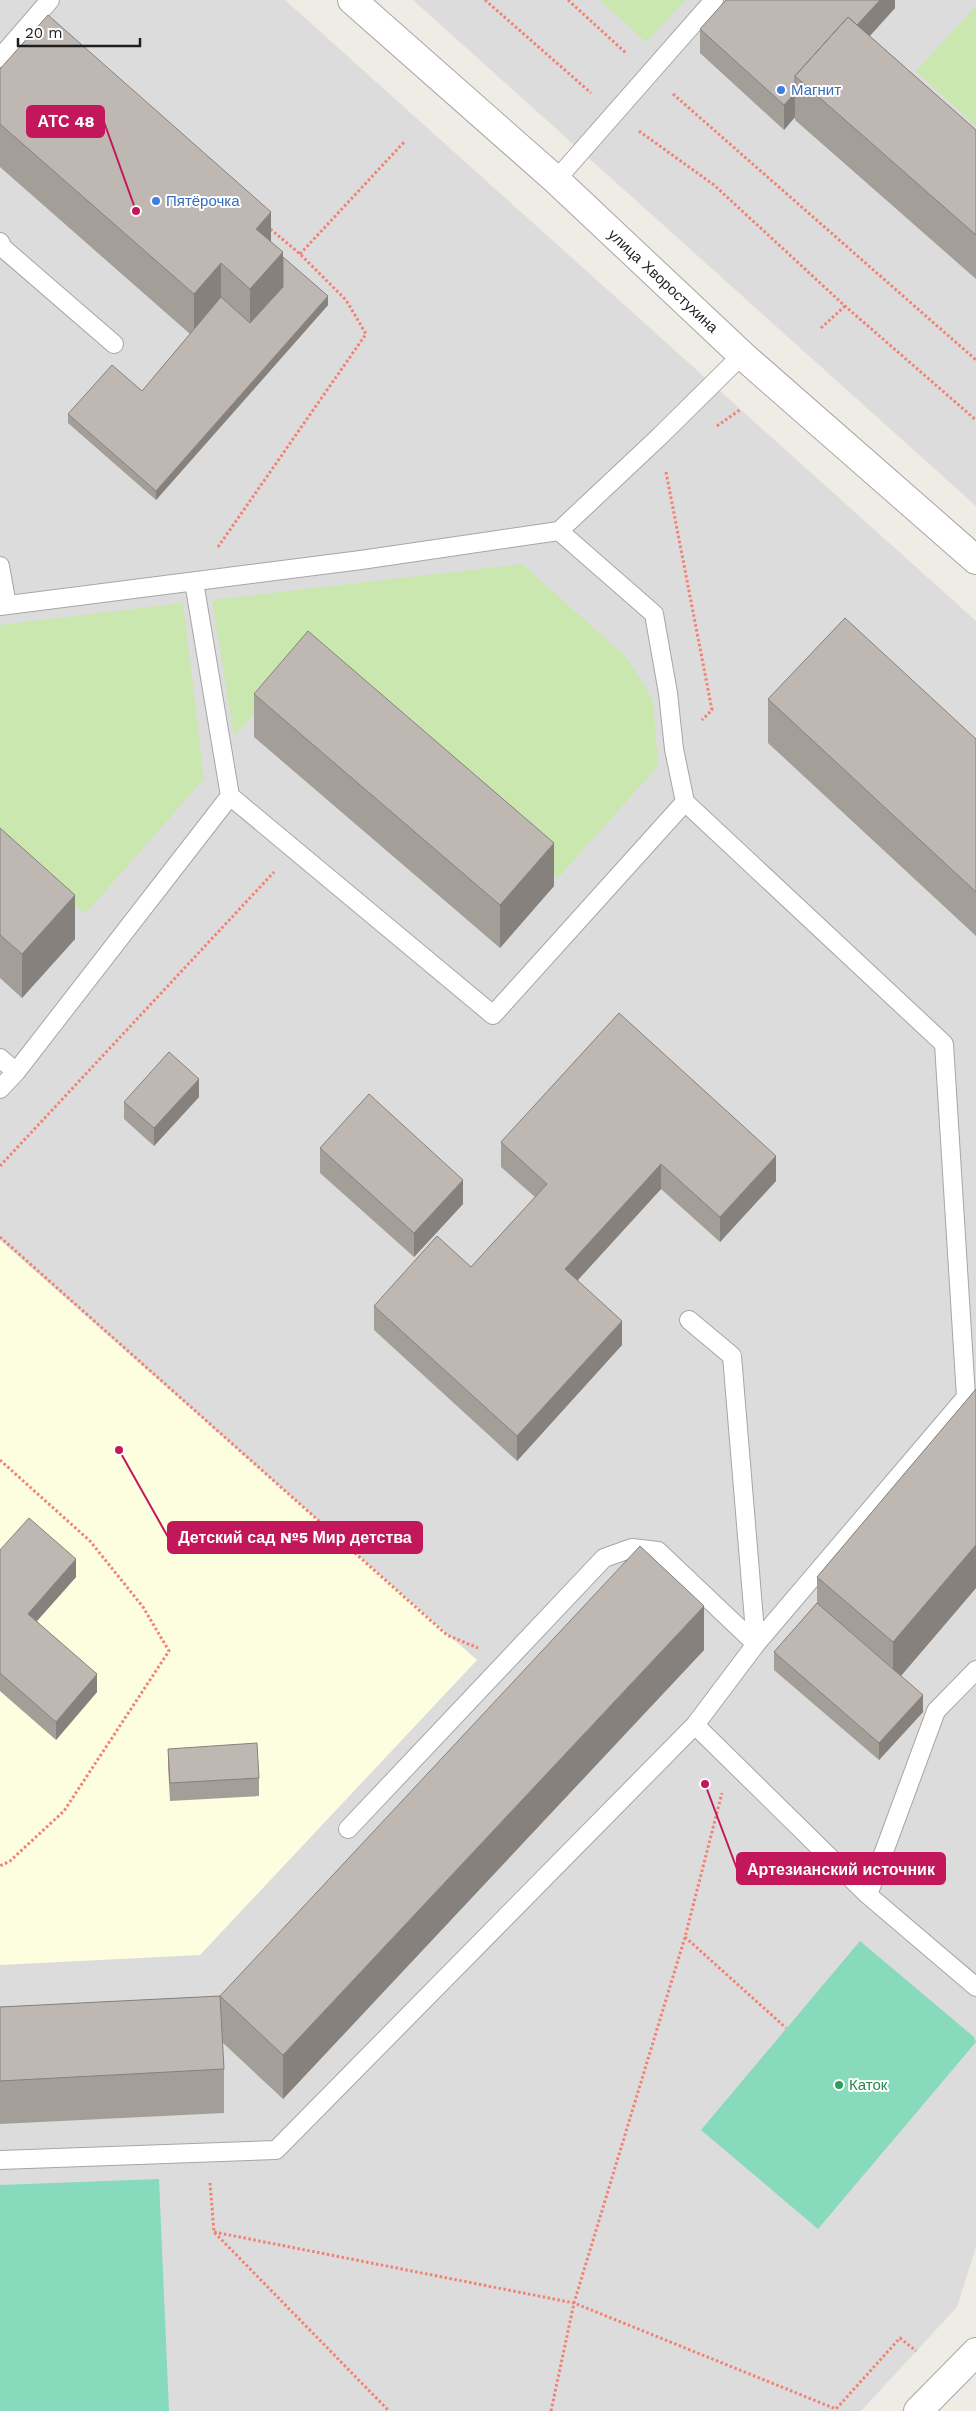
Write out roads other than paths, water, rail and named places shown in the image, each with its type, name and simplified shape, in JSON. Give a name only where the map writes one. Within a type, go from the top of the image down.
[{"type":"street","name":"улица Хворостухина","points":[[352,0],[556,180],[742,354],[976,560]]},
{"type":"street","points":[[918,2411],[976,2352]]},
{"type":"lane","points":[[0,58],[50,0]]},
{"type":"lane","points":[[556,180],[714,0]]},
{"type":"lane","points":[[0,242],[3,248],[114,344]]},
{"type":"lane","points":[[0,566],[4,606],[361,560],[559,531],[659,437],[742,354]]},
{"type":"lane","points":[[0,2160],[276,2150],[695,1725],[756,1644],[966,1397],[944,1044],[685,802],[674,749],[668,693],[654,614],[559,531]]},
{"type":"lane","points":[[194,582],[230,796],[493,1015],[685,802]]},
{"type":"lane","points":[[0,1089],[16,1072],[230,796]]},
{"type":"lane","points":[[0,1058],[16,1072]]},
{"type":"lane","points":[[689,1320],[732,1356],[756,1644]]},
{"type":"lane","points":[[348,1828],[604,1558],[632,1548],[658,1551],[756,1644]]},
{"type":"lane","points":[[868,1895],[936,1711],[976,1670]]},
{"type":"lane","points":[[695,1725],[868,1895],[976,1987]]},
{"type":"place","name":"Магнит","points":[[781,90]]},
{"type":"place","name":"Пятёрочка","points":[[156,201]]},
{"type":"place","name":"АТС 48","points":[[136,211]]},
{"type":"place","name":"Детский сад №5 Мир детства","points":[[119,1450]]},
{"type":"place","name":"Артезианский источник","points":[[705,1784]]},
{"type":"place","name":"Каток","points":[[839,2085]]}]
